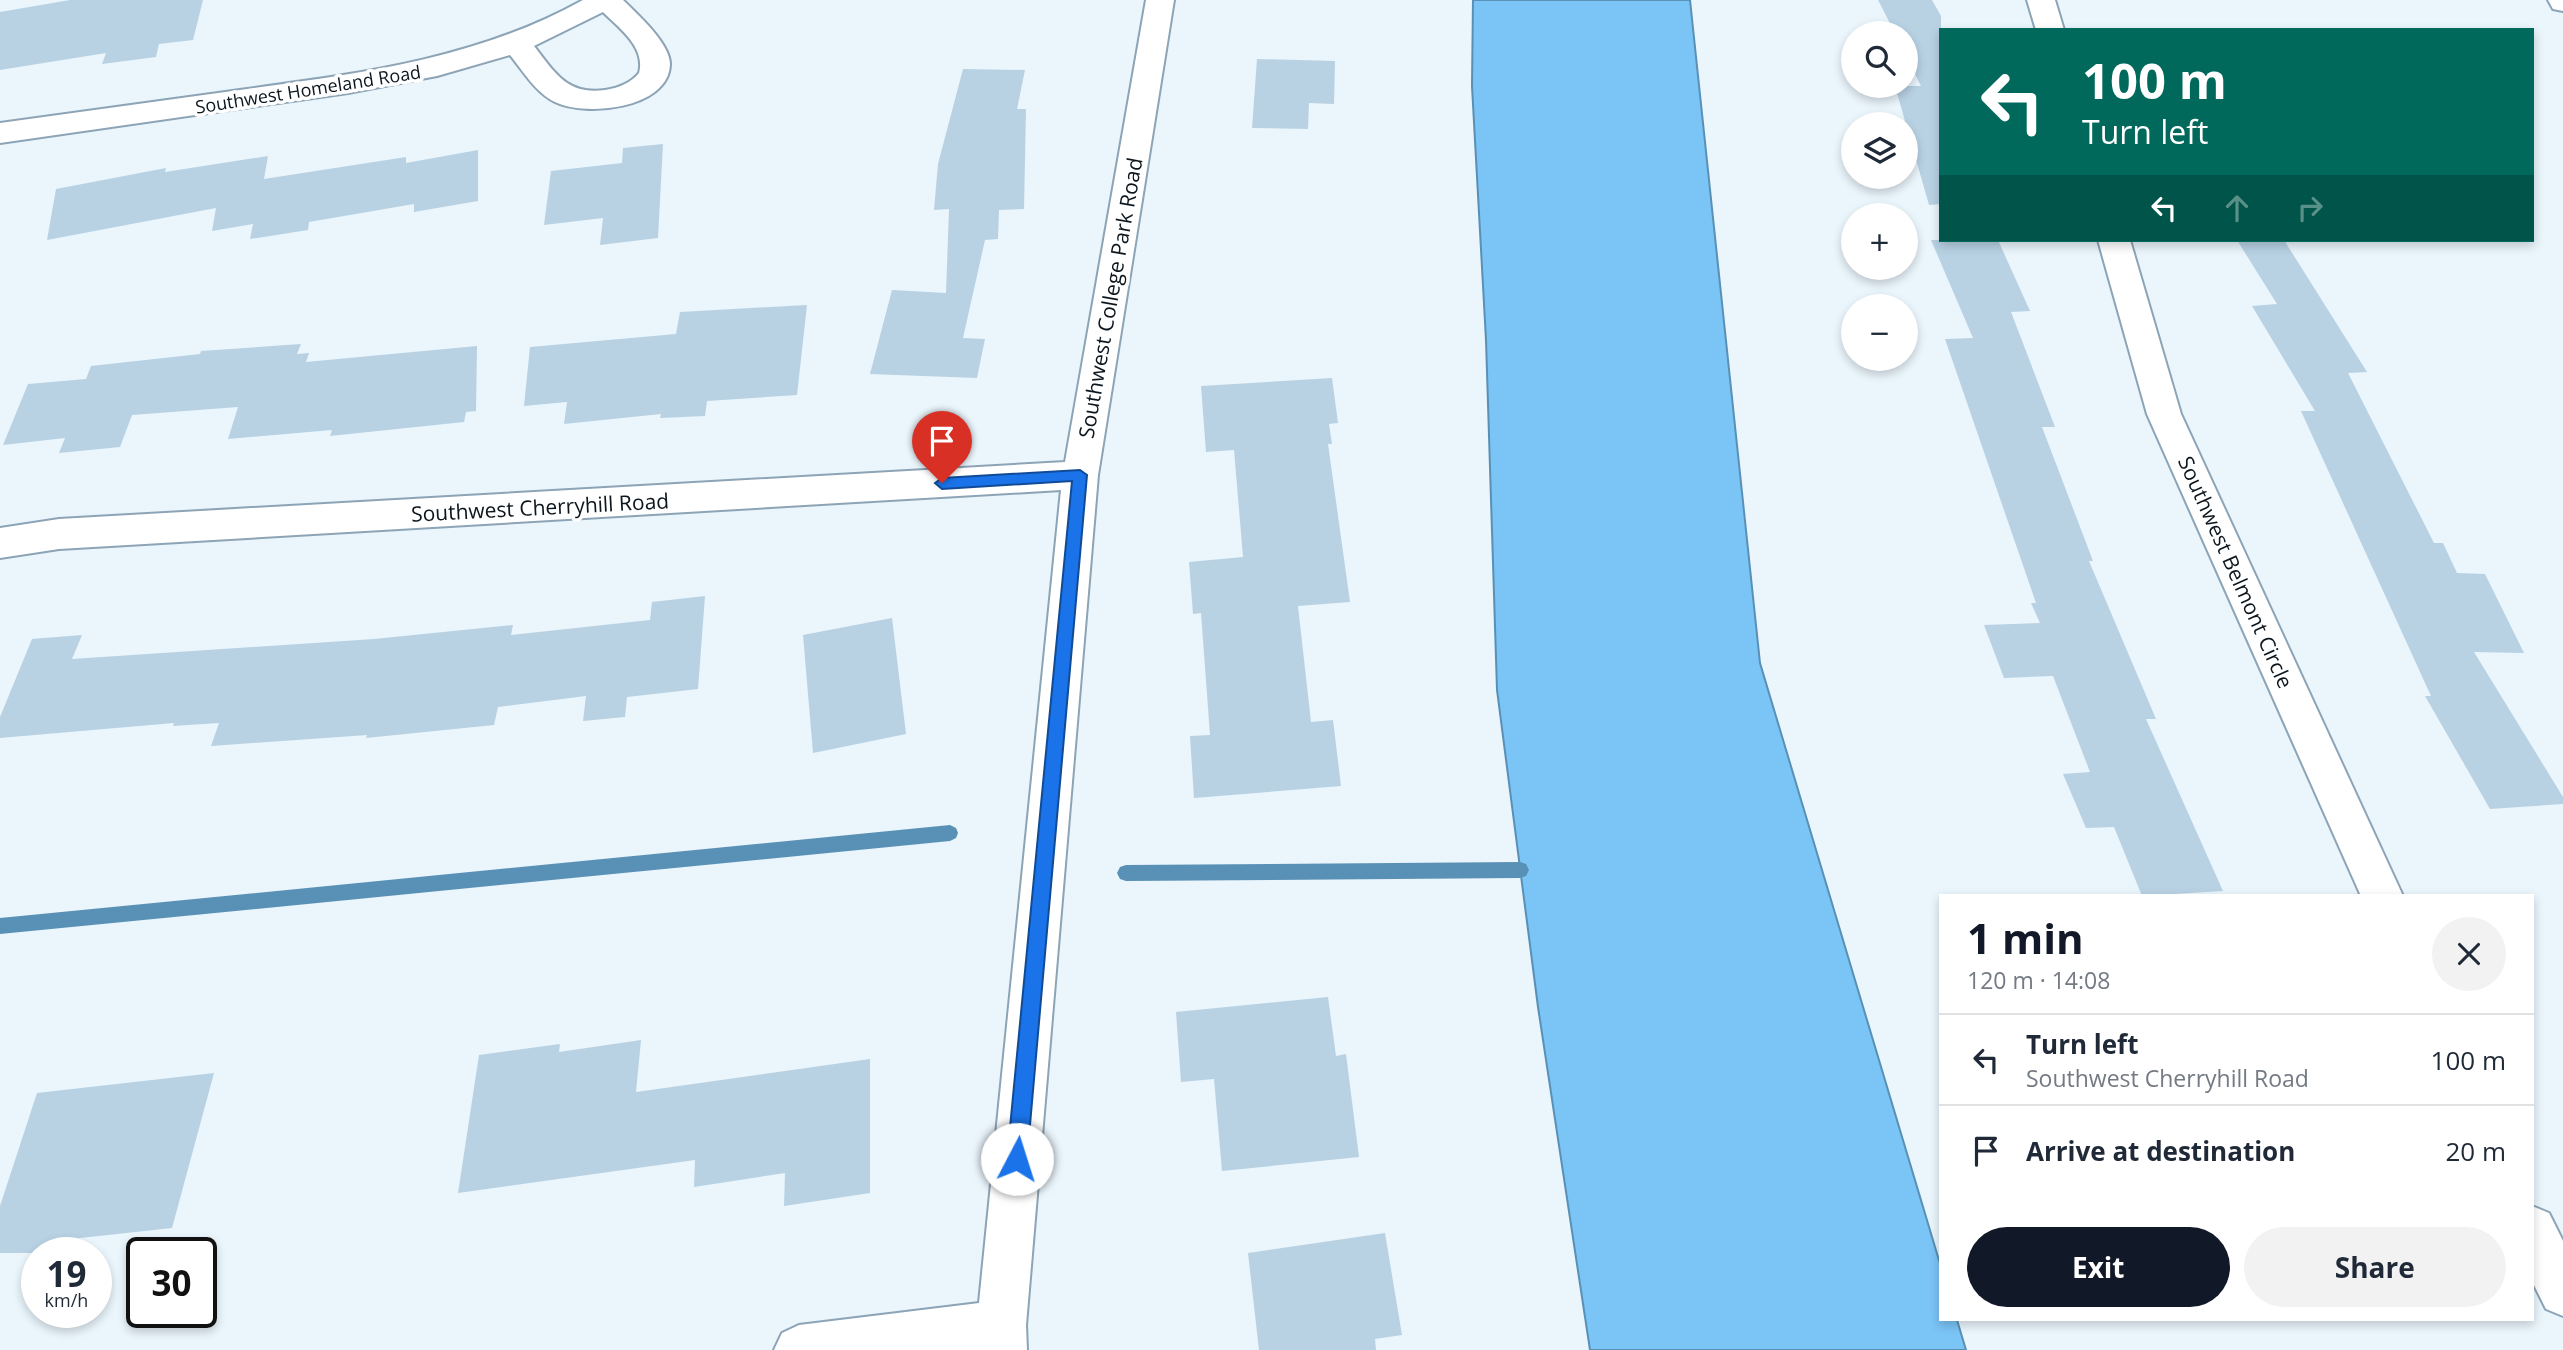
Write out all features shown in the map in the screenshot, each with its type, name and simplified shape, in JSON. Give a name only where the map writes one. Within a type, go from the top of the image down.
[{"type":"street","name":"Southwest Homeland Road","points":[[0,133],[370,82],[436,69],[558,26],[605,0]]},
{"type":"street","points":[[516,43],[550,83],[565,96],[595,101],[615,98],[633,91],[654,74],[656,63],[652,50],[605,0]]},
{"type":"street","name":"Southwest College Park Road","points":[[1001,1337],[1080,475],[1160,0]]},
{"type":"street","points":[[2041,0],[2049,28]]},
{"type":"street","name":"Southwest Belmont Circle","points":[[2115,242],[2164,414],[2381,894]]},
{"type":"street","name":"Southwest Cherryhill Road","points":[[0,543],[73,533],[1080,475]]},
{"type":"street","points":[[2534,1234],[2563,1292]]},
{"type":"street","points":[[799,1350],[1001,1337]]},
{"type":"water","points":[[1473,0],[1690,0],[1760,663],[1939,1260],[1939,1321],[1957,1321],[1966,1350],[1590,1350],[1538,1007],[1497,690],[1486,340],[1472,86]]},
{"type":"building","points":[[70,0],[203,0],[193,40],[159,44],[156,57],[102,64],[106,53],[0,70],[0,12]]},
{"type":"building","points":[[1878,0],[1932,0],[1941,16],[1939,204],[1929,205],[1918,166],[1918,112],[1902,112],[1898,98],[1918,98],[1918,86],[1921,86],[1918,80],[1918,21],[1889,21]]},
{"type":"building","points":[[1257,59],[1335,61],[1334,104],[1309,103],[1308,129],[1252,128]]},
{"type":"building","points":[[963,69],[1025,70],[1017,109],[1026,109],[1024,209],[999,210],[998,239],[985,240],[963,338],[985,339],[977,378],[870,374],[892,290],[946,293],[949,209],[934,210],[938,164]]},
{"type":"building","points":[[663,144],[658,238],[600,245],[603,218],[544,225],[551,171],[622,163],[623,148]]},
{"type":"building","points":[[478,150],[478,201],[414,212],[414,204],[309,222],[308,230],[250,239],[253,224],[212,231],[216,208],[47,240],[56,189],[166,168],[165,172],[268,156],[264,179],[406,157],[406,163]]},
{"type":"building","points":[[1931,240],[1999,242],[2030,311],[2011,312],[2055,427],[2042,427],[2093,561],[2089,561],[2156,719],[2146,719],[2223,891],[2141,894],[2114,827],[2086,828],[2063,774],[2090,772],[2053,676],[2004,678],[1984,625],[2040,623],[2031,603],[2036,603],[1945,339],[1973,338]]},
{"type":"building","points":[[2238,242],[2285,242],[2367,372],[2348,373],[2434,543],[2443,543],[2457,573],[2485,574],[2524,653],[2474,652],[2563,797],[2563,804],[2490,809],[2425,696],[2431,696],[2301,411],[2315,411],[2252,306],[2277,304]]},
{"type":"building","points":[[807,305],[797,395],[707,401],[705,416],[660,418],[661,414],[564,424],[567,402],[524,406],[530,347],[676,334],[680,312]]},
{"type":"building","points":[[301,344],[297,354],[309,353],[306,362],[477,346],[476,411],[466,412],[464,422],[330,436],[332,430],[228,439],[238,407],[132,415],[120,447],[59,453],[65,438],[3,445],[28,384],[86,379],[91,366],[200,354],[201,351]]},
{"type":"building","points":[[1332,378],[1338,423],[1329,424],[1332,444],[1328,444],[1350,602],[1298,606],[1311,722],[1333,720],[1341,786],[1194,798],[1190,736],[1210,735],[1201,613],[1193,614],[1189,562],[1243,557],[1234,450],[1206,452],[1201,386]]},
{"type":"building","points":[[705,596],[698,689],[627,697],[625,717],[583,721],[586,696],[498,707],[494,725],[366,738],[367,735],[211,746],[219,723],[173,726],[174,723],[0,738],[0,717],[32,639],[82,635],[72,659],[374,639],[513,625],[511,635],[650,620],[652,602]]},
{"type":"building","points":[[892,618],[906,734],[813,753],[803,635]]},
{"type":"building","points":[[1328,997],[1336,1056],[1346,1054],[1359,1157],[1222,1171],[1214,1079],[1181,1082],[1176,1012]]},
{"type":"building","points":[[641,1040],[636,1092],[870,1059],[870,1193],[784,1206],[785,1173],[694,1187],[695,1160],[458,1193],[479,1055],[560,1044],[559,1052]]},
{"type":"building","points":[[214,1073],[172,1228],[90,1237],[21,1237],[21,1253],[0,1253],[0,1206],[37,1093]]},
{"type":"building","points":[[1385,1233],[1402,1335],[1375,1339],[1376,1350],[1259,1350],[1248,1253]]},
{"type":"waterway","points":[[0,926],[950,833]]},
{"type":"waterway","points":[[1126,873],[1520,870]]},
{"type":"route","points":[[942,483],[1080,475],[1017,1159]]}]
